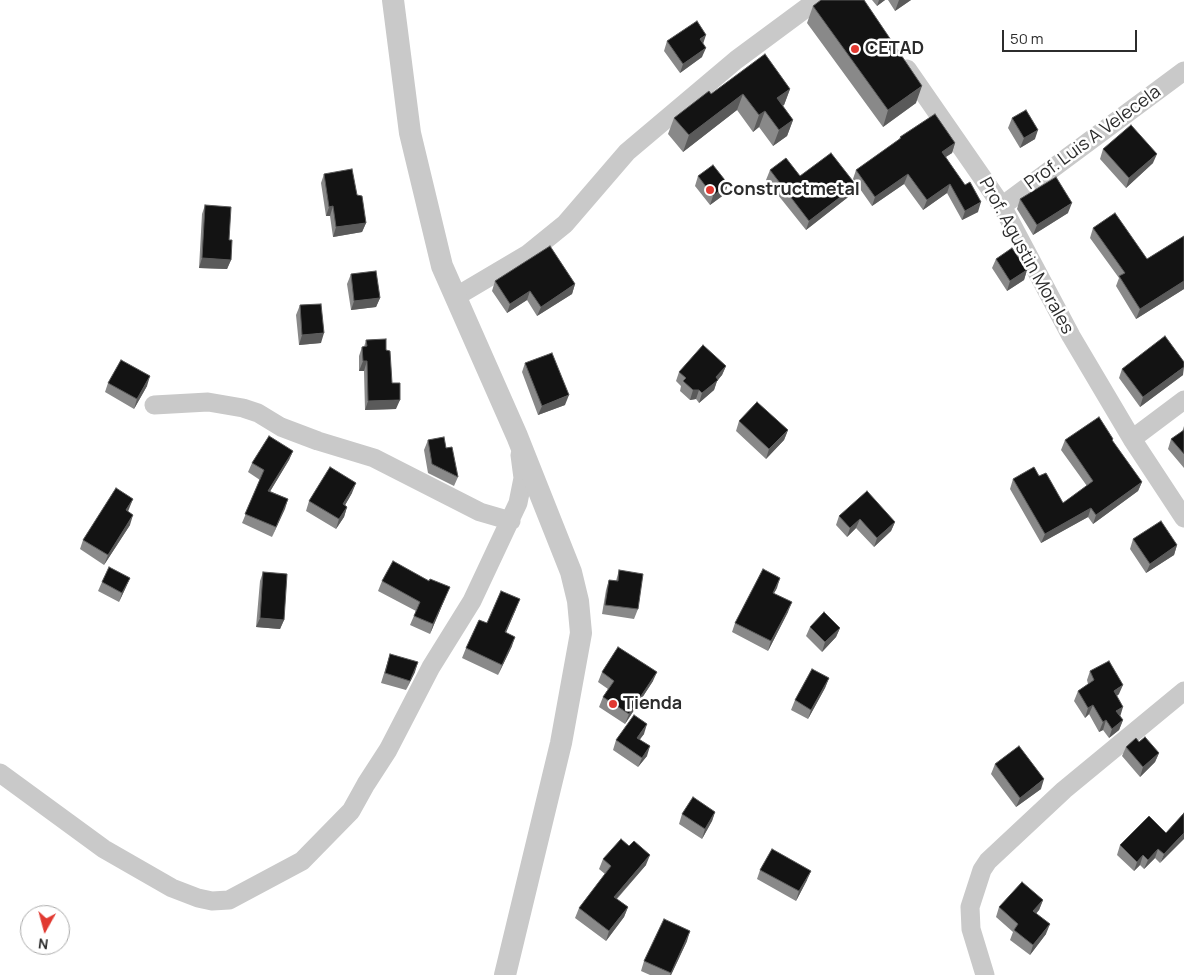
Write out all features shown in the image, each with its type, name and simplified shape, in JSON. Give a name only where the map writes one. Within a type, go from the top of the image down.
[{"type":"street","points":[[393,0],[410,134],[442,266],[518,436],[571,572],[578,601],[581,633],[561,743],[504,975]]},
{"type":"street","points":[[457,296],[528,254],[557,230],[627,152],[736,60],[817,0]]},
{"type":"street","name":"Prof. Agustin Morales","points":[[897,54],[1002,206],[1071,336],[1132,439],[1184,518]]},
{"type":"street","name":"Prof. Luis A Velecela","points":[[1002,206],[1184,71]]},
{"type":"street","points":[[1132,439],[1184,400]]},
{"type":"street","points":[[154,405],[208,402],[243,408],[258,413],[288,430],[374,458],[480,512],[511,521]]},
{"type":"street","points":[[0,772],[104,849],[172,888],[198,898],[212,901],[229,900],[302,860],[351,811],[388,750],[431,667],[472,601],[518,503],[522,478],[518,436]]},
{"type":"street","points":[[985,975],[971,929],[970,907],[982,870],[988,861],[1064,790],[1184,691]]},
{"type":"building","points":[[821,0],[864,0],[922,86],[888,110],[813,6]]},
{"type":"building","points":[[697,21],[706,35],[700,39],[706,48],[683,64],[667,41]]},
{"type":"building","points":[[765,54],[790,89],[777,98],[793,120],[779,130],[765,111],[759,115],[743,94],[689,135],[674,118],[709,91],[711,94]]},
{"type":"building","points":[[1026,110],[1038,130],[1024,138],[1012,118]]},
{"type":"building","points":[[935,114],[955,143],[942,152],[965,185],[970,182],[981,202],[965,211],[950,184],[927,200],[908,174],[875,197],[856,170]]},
{"type":"building","points":[[1131,125],[1157,154],[1129,178],[1103,149]]},
{"type":"building","points":[[831,153],[856,185],[809,221],[770,170],[786,158],[800,176]]},
{"type":"building","points":[[713,165],[728,184],[713,196],[698,176]]},
{"type":"building","points":[[352,169],[357,195],[362,196],[366,223],[336,227],[333,206],[329,207],[324,174]]},
{"type":"building","points":[[1056,177],[1072,203],[1037,225],[1020,199]]},
{"type":"building","points":[[205,205],[231,207],[229,240],[232,240],[231,260],[202,258]]},
{"type":"building","points":[[1115,213],[1147,259],[1184,236],[1184,281],[1140,309],[1119,276],[1125,273],[1093,228]]},
{"type":"building","points":[[550,246],[575,284],[541,307],[530,291],[510,304],[495,281]]},
{"type":"building","points":[[1012,248],[1027,270],[1010,281],[996,259]]},
{"type":"building","points":[[376,271],[380,298],[354,301],[351,274]]},
{"type":"building","points":[[321,304],[324,333],[302,335],[300,305]]},
{"type":"building","points":[[1165,336],[1184,362],[1184,367],[1143,397],[1122,369]]},
{"type":"building","points":[[386,339],[386,350],[390,351],[392,383],[400,383],[400,400],[368,401],[367,361],[363,361],[362,347],[367,346],[366,340]]},
{"type":"building","points":[[703,345],[726,366],[716,377],[718,380],[702,393],[699,390],[693,390],[683,381],[686,378],[679,372]]},
{"type":"building","points":[[552,353],[569,395],[542,406],[525,363]]},
{"type":"building","points":[[121,360],[150,376],[137,399],[108,383]]},
{"type":"building","points":[[757,402],[788,430],[769,449],[739,421]]},
{"type":"building","points":[[1099,417],[1112,440],[1142,482],[1096,515],[1091,508],[1045,534],[1013,479],[1034,467],[1039,476],[1046,473],[1063,503],[1093,481],[1065,440]]},
{"type":"building","points":[[1184,430],[1184,454],[1171,439]]},
{"type":"building","points":[[269,436],[293,451],[268,491],[288,499],[276,527],[245,514],[264,470],[252,463]]},
{"type":"building","points":[[444,437],[446,448],[452,447],[458,477],[432,464],[428,440]]},
{"type":"building","points":[[330,467],[356,483],[343,504],[347,507],[339,519],[309,501]]},
{"type":"building","points":[[116,488],[133,499],[126,510],[133,515],[108,555],[83,540]]},
{"type":"building","points":[[867,491],[895,522],[877,538],[860,519],[850,528],[839,516]]},
{"type":"building","points":[[1161,521],[1177,545],[1150,564],[1133,539]]},
{"type":"building","points":[[393,561],[429,581],[430,579],[450,587],[433,624],[414,616],[420,602],[382,581]]},
{"type":"building","points":[[109,567],[130,578],[122,593],[102,582]]},
{"type":"building","points":[[763,569],[780,578],[773,593],[792,602],[771,641],[735,623]]},
{"type":"building","points":[[619,570],[643,574],[638,609],[605,605],[609,580],[618,581]]},
{"type":"building","points":[[263,572],[287,574],[284,620],[260,618]]},
{"type":"building","points":[[501,591],[520,599],[505,632],[515,637],[502,665],[466,648],[479,620],[487,623]]},
{"type":"building","points":[[824,612],[840,628],[825,642],[810,627]]},
{"type":"building","points":[[618,647],[657,672],[629,714],[603,697],[614,681],[602,672]]},
{"type":"building","points":[[390,654],[418,662],[410,681],[385,673]]},
{"type":"building","points":[[1109,661],[1123,685],[1114,691],[1123,707],[1116,711],[1123,720],[1112,729],[1106,720],[1103,722],[1093,705],[1088,708],[1078,691],[1094,680],[1090,671]]},
{"type":"building","points":[[812,669],[829,678],[811,710],[795,700]]},
{"type":"building","points":[[634,715],[647,724],[637,738],[650,746],[642,758],[616,740]]},
{"type":"building","points":[[1145,737],[1159,753],[1143,767],[1126,747],[1136,738],[1139,742]]},
{"type":"building","points":[[1019,746],[1044,779],[1020,798],[995,764]]},
{"type":"building","points":[[693,797],[715,812],[705,829],[682,814]]},
{"type":"building","points":[[1184,813],[1184,833],[1164,854],[1158,849],[1148,860],[1143,855],[1137,862],[1120,845],[1149,816],[1166,833]]},
{"type":"building","points":[[621,839],[629,846],[634,841],[650,855],[614,897],[628,907],[609,931],[579,908],[611,866],[603,859]]},
{"type":"building","points":[[772,849],[811,871],[799,891],[760,870]]},
{"type":"building","points":[[1022,882],[1043,900],[1033,911],[1050,924],[1033,945],[1014,930],[1018,924],[999,907]]},
{"type":"building","points":[[664,919],[690,931],[671,973],[644,961]]},
{"type":"place","name":"CETAD","points":[[855,49]]},
{"type":"place","name":"Constructmetal","points":[[710,190]]},
{"type":"place","name":"Tienda","points":[[613,704]]}]
